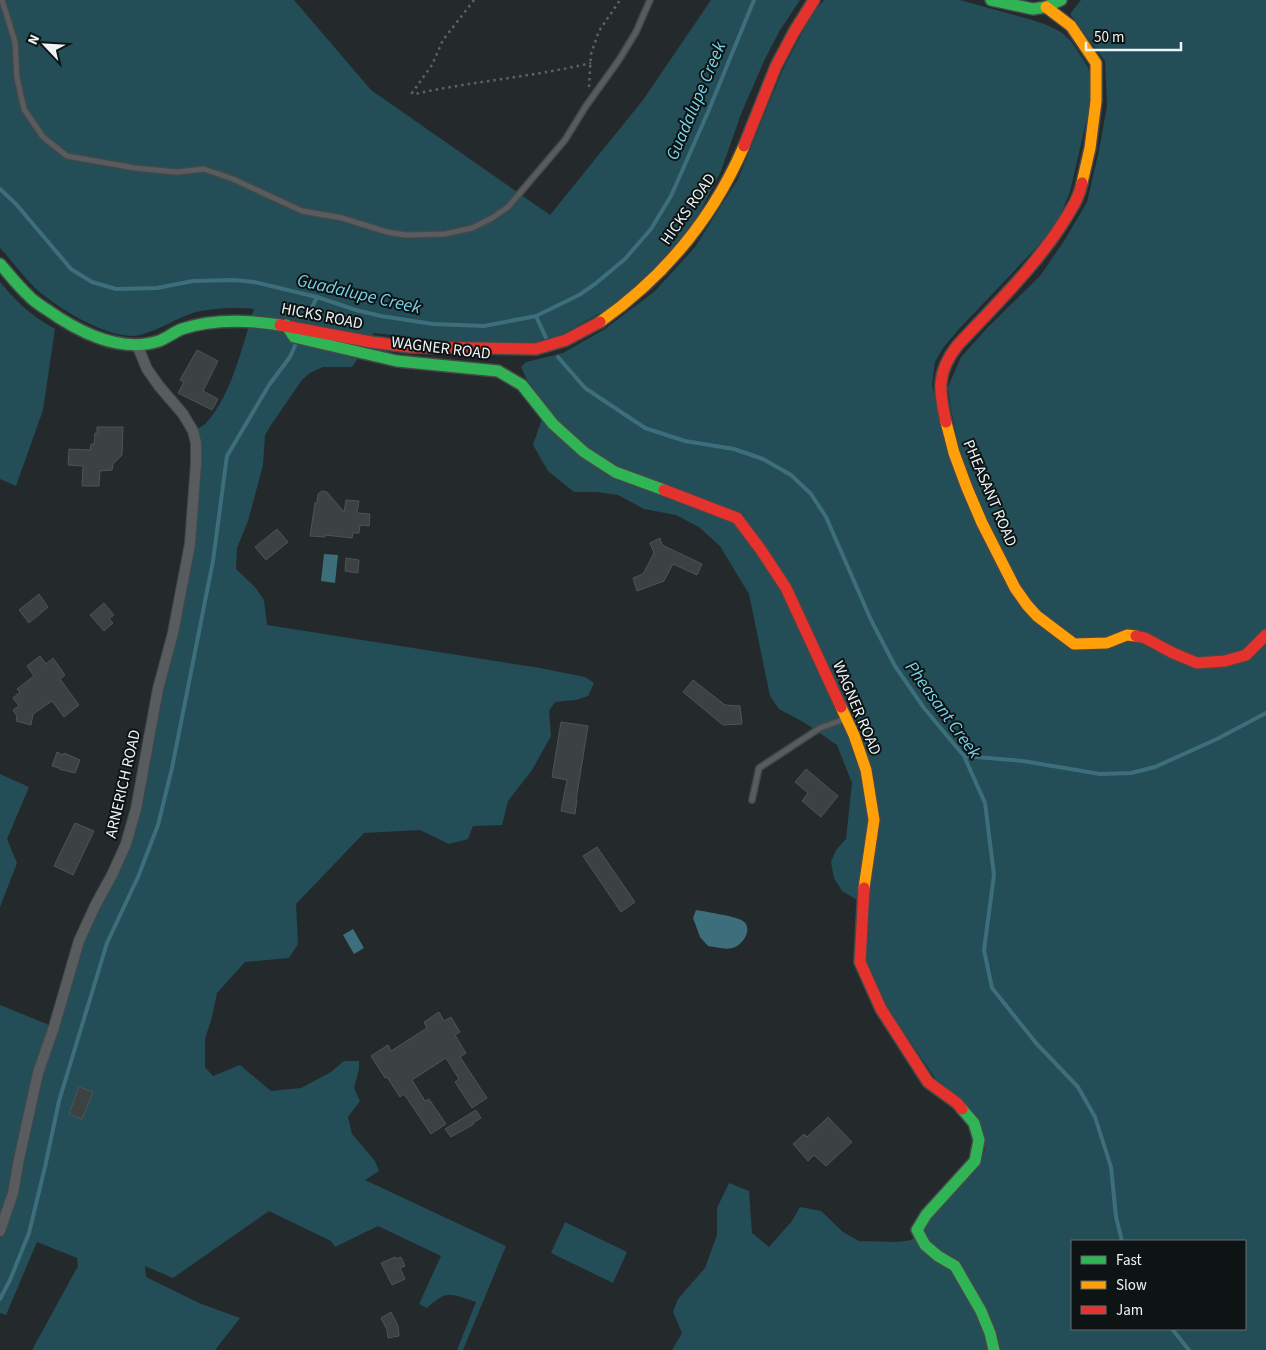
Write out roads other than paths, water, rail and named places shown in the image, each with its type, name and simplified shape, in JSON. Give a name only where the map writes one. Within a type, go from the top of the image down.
[{"type":"street","name":"HICKS ROAD","points":[[0,264],[28,296],[56,316],[90,335],[115,343],[137,345],[159,341],[182,329],[212,322],[253,321],[410,347],[536,349],[554,345],[588,329],[640,292],[668,264],[703,220],[731,175],[776,66],[792,35],[814,0]]},
{"type":"street","points":[[991,0],[1013,6],[1037,8],[1046,7],[1061,0]]},
{"type":"street","name":"PHEASANT ROAD","points":[[1046,7],[1071,26],[1096,63],[1096,101],[1090,148],[1079,197],[1057,232],[1033,264],[952,351],[943,368],[940,387],[953,449],[981,522],[1005,568],[1028,606],[1074,644],[1107,643],[1127,635],[1145,638],[1197,663],[1225,661],[1246,655],[1266,635]]},
{"type":"street","name":"WAGNER ROAD","points":[[286,325],[294,337],[398,361],[498,371],[522,385],[553,424],[584,452],[615,472],[699,502],[736,518],[761,550],[786,588],[854,735],[866,770],[874,820],[864,886],[860,962],[881,1009],[928,1082],[957,1103],[974,1123],[979,1140],[974,1161],[926,1216],[917,1230],[925,1245],[938,1256],[955,1266],[981,1311],[990,1333],[994,1350]]},
{"type":"street","name":"ARNERICH ROAD","points":[[0,1231],[13,1193],[20,1150],[38,1074],[54,1028],[79,940],[126,844],[136,809],[158,689],[174,633],[190,544],[196,442],[193,431],[183,414],[159,386],[147,368],[137,345]]},
{"type":"lane","points":[[2,0],[15,42],[17,78],[24,109],[43,136],[67,156],[152,170],[177,172],[204,169],[233,179],[302,210],[342,218],[387,232],[406,235],[444,234],[472,228],[508,207],[566,140],[586,106],[619,60],[636,32],[650,0]]},
{"type":"lane","points":[[752,800],[759,768],[820,728],[845,719]]},
{"type":"waterway","name":"Guadalupe Creek","points":[[0,189],[16,204],[71,269],[92,282],[116,289],[157,288],[193,281],[234,280],[254,282],[317,297],[381,316],[433,324],[484,326],[536,316],[579,295],[595,284],[625,259],[651,229],[671,196],[754,0]]},
{"type":"waterway","points":[[307,318],[317,297]]},
{"type":"waterway","name":"Pheasant Creek","points":[[536,316],[547,340]]},
{"type":"waterway","points":[[0,1299],[10,1280],[29,1233],[59,1101],[107,943],[138,877],[158,825],[172,768],[213,561],[227,456],[269,385],[290,357],[297,341]]},
{"type":"waterway","name":"Pheasant Creek","points":[[558,357],[585,388],[645,428],[685,441],[734,449],[763,459],[791,475],[811,494],[826,517],[871,620],[895,666],[924,708],[964,756],[985,803],[994,875],[984,950],[992,988],[1036,1043],[1078,1087],[1095,1117],[1111,1167],[1116,1217],[1122,1240]]},
{"type":"waterway","points":[[964,756],[1023,761],[1100,774],[1131,773],[1155,767],[1217,739],[1266,713]]},
{"type":"waterway","name":"Pheasant Creek","points":[[1173,1330],[1189,1350]]}]
